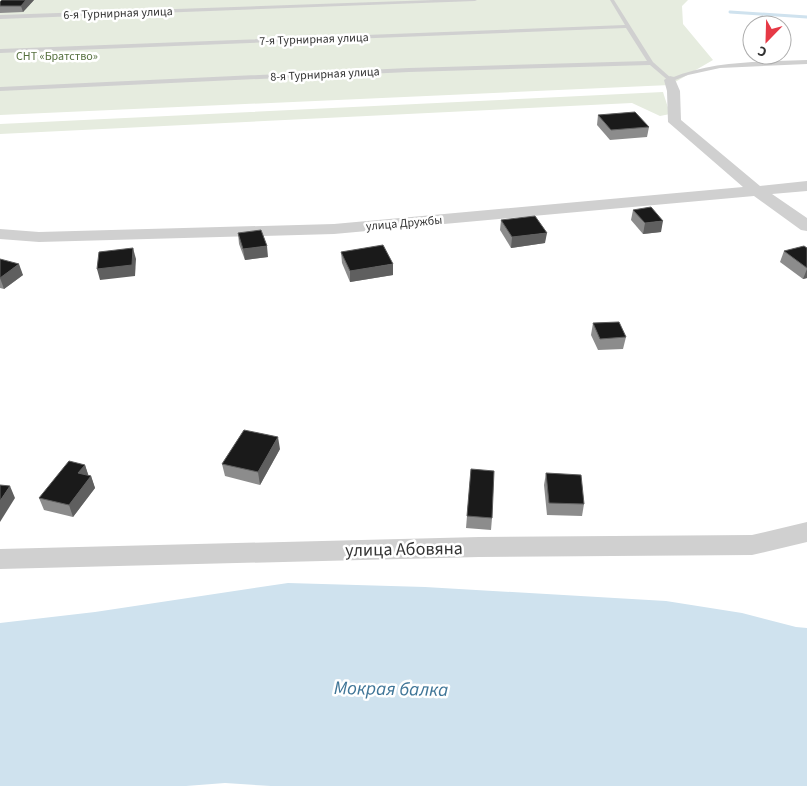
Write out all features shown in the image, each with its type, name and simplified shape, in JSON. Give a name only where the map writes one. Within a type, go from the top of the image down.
[{"type":"street","points":[[670,80],[674,87],[676,105],[673,115],[675,122],[756,190],[807,226]]},
{"type":"street","name":"улица Дружбы","points":[[0,234],[39,237],[334,229],[807,186]]},
{"type":"street","name":"улица Абовяна","points":[[0,559],[479,547],[752,545],[807,532]]},
{"type":"lane","name":"6-я Турнирная улица","points":[[0,17],[475,0]]},
{"type":"lane","points":[[612,0],[651,63],[670,80],[687,72],[711,66],[807,62]]},
{"type":"lane","name":"7-я Турнирная улица","points":[[0,51],[628,26]]},
{"type":"lane","name":"8-я Турнирная улица","points":[[0,89],[409,70],[651,63]]},
{"type":"green space","name":"СНТ «Братство»","points":[[0,0],[688,0],[682,6],[683,24],[713,60],[670,85],[0,115]]},
{"type":"green space","points":[[663,92],[670,114],[660,116],[632,103],[0,134],[0,124]]},
{"type":"water","name":"Мокрая балка","points":[[288,583],[425,587],[666,601],[742,613],[807,628],[807,786],[271,786],[225,783],[186,786],[0,786],[0,623],[95,612]]},
{"type":"building","points":[[2,0],[26,0],[21,6],[0,6]]},
{"type":"building","points":[[635,112],[649,127],[611,130],[598,115]]},
{"type":"building","points":[[651,207],[663,221],[645,223],[633,210]]},
{"type":"building","points":[[535,216],[547,233],[512,237],[501,220]]},
{"type":"building","points":[[261,230],[267,246],[243,249],[238,233]]},
{"type":"building","points":[[383,245],[393,264],[350,271],[341,252]]},
{"type":"building","points":[[804,246],[807,248],[807,268],[784,251]]},
{"type":"building","points":[[133,248],[132,265],[97,269],[99,252]]},
{"type":"building","points":[[0,259],[19,264],[0,278]]},
{"type":"building","points":[[619,322],[626,337],[600,339],[593,323]]},
{"type":"building","points":[[244,430],[278,437],[258,472],[222,464]]},
{"type":"building","points":[[69,461],[85,465],[78,473],[91,476],[69,505],[39,498]]},
{"type":"building","points":[[471,469],[494,471],[492,518],[467,516]]},
{"type":"building","points":[[546,473],[581,475],[584,504],[549,503]]},
{"type":"building","points":[[0,485],[10,486],[0,501]]},
{"type":"waterway","points":[[730,12],[807,17]]}]
